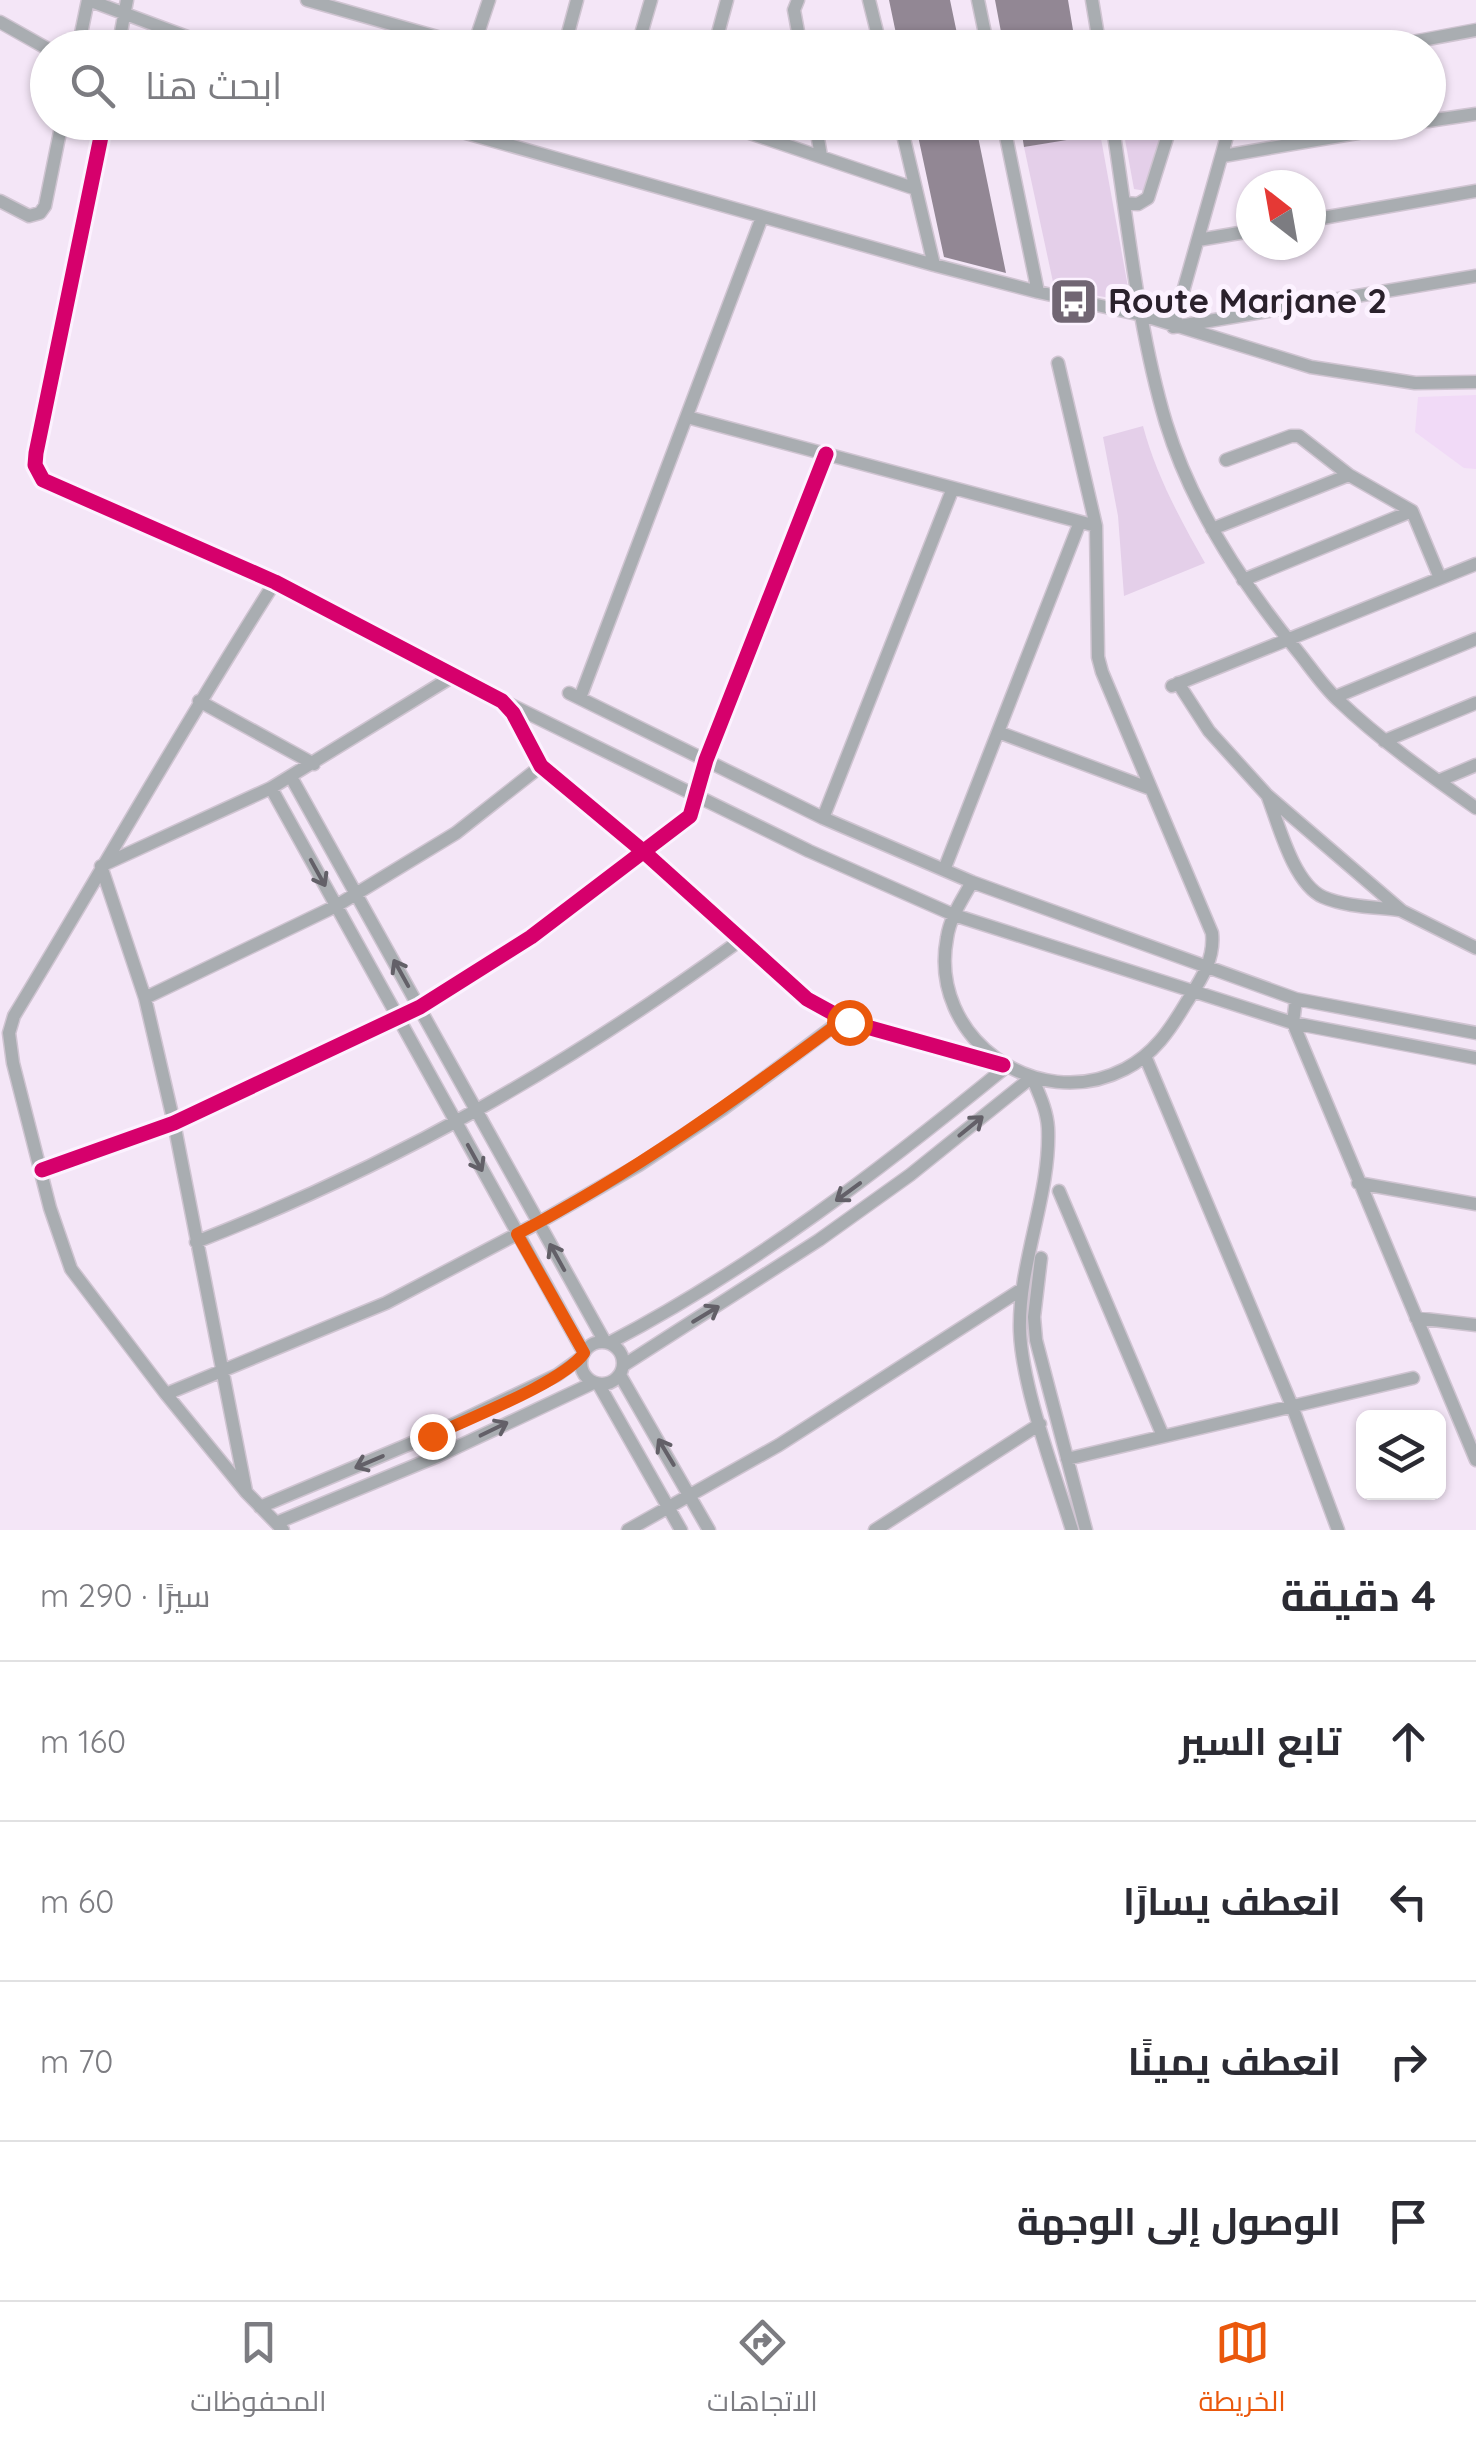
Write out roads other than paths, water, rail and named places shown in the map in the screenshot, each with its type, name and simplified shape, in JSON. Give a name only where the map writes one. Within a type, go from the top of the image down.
[{"type":"street","points":[[82,30],[88,0],[126,7],[177,30]]},
{"type":"street","points":[[308,0],[333,3],[420,30]]},
{"type":"street","points":[[479,30],[489,0]]},
{"type":"street","points":[[569,30],[577,0]]},
{"type":"street","points":[[642,30],[651,0]]},
{"type":"street","points":[[719,30],[727,0]]},
{"type":"street","points":[[798,0],[794,10],[798,30]]},
{"type":"street","points":[[869,0],[876,30]]},
{"type":"street","points":[[978,0],[984,30]]},
{"type":"street","points":[[1092,0],[1097,30]]},
{"type":"street","points":[[0,22],[30,39]]},
{"type":"street","points":[[1446,36],[1476,30]]},
{"type":"street","points":[[1446,119],[1476,114]]},
{"type":"street","points":[[0,202],[29,216],[40,213],[45,206],[58,140]]},
{"type":"street","points":[[100,140],[36,453],[38,472],[51,486],[275,582],[502,701],[954,915],[1293,1023],[1476,1058]]},
{"type":"street","points":[[495,140],[762,218],[1038,292],[1142,315],[1311,367],[1414,383],[1476,382]]},
{"type":"street","points":[[772,140],[916,189]]},
{"type":"street","points":[[818,140],[821,156]]},
{"type":"street","points":[[904,140],[934,264]]},
{"type":"street","points":[[1007,140],[1038,292]]},
{"type":"street","points":[[1115,140],[1142,315],[1166,423],[1181,466],[1212,529],[1243,580],[1335,697],[1384,741],[1476,808]]},
{"type":"street","points":[[1124,203],[1138,204],[1148,198],[1166,140]]},
{"type":"street","points":[[1173,327],[1227,140]]},
{"type":"street","points":[[1223,156],[1318,140]]},
{"type":"street","points":[[1326,217],[1476,190]]},
{"type":"street","points":[[762,218],[575,696],[824,818],[972,882],[1296,998],[1476,1033]]},
{"type":"street","points":[[1198,240],[1236,233]]},
{"type":"street","points":[[1173,327],[1476,276]]},
{"type":"street","points":[[502,701],[513,713],[541,766],[644,852],[807,999],[843,1020],[1032,1077],[1062,1083],[1084,1082],[1124,1070],[1145,1056],[1171,1028],[1208,966],[1214,946],[1212,933],[1102,672],[1098,657],[1096,526],[1058,363]]},
{"type":"street","points":[[687,417],[1096,526]]},
{"type":"street","points":[[1226,460],[1299,436],[1348,474],[1412,512],[1440,578]]},
{"type":"street","points":[[42,1170],[174,1123],[420,1007],[532,937],[690,816],[706,760],[826,454]]},
{"type":"street","points":[[1212,529],[1348,474]]},
{"type":"street","points":[[824,818],[953,488]]},
{"type":"street","points":[[1243,580],[1412,512]]},
{"type":"street","points":[[944,870],[1080,522]]},
{"type":"street","points":[[1476,564],[1174,685],[1267,795],[1402,911],[1476,948]]},
{"type":"street","points":[[275,582],[199,701],[11,1024],[13,1063],[58,1236],[71,1270],[166,1394],[246,1492],[280,1527],[596,1384],[611,1383],[622,1370],[819,1240],[910,1174],[1032,1077]]},
{"type":"street","points":[[1335,697],[1476,639]]},
{"type":"street","points":[[101,866],[272,788],[455,675]]},
{"type":"street","points":[[199,701],[314,764]]},
{"type":"street","points":[[1384,741],[1476,703]]},
{"type":"street","points":[[998,732],[1151,788]]},
{"type":"street","points":[[1438,781],[1476,765]]},
{"type":"street","points":[[145,998],[336,906],[456,833],[541,766]]},
{"type":"street","points":[[291,777],[538,1223],[607,1343],[620,1352],[622,1370],[709,1530]]},
{"type":"street","points":[[272,788],[583,1355],[582,1370],[596,1384],[681,1530]]},
{"type":"street","points":[[1267,795],[1300,876],[1312,891],[1346,904],[1402,911]]},
{"type":"street","points":[[101,866],[145,998],[174,1123],[246,1492]]},
{"type":"street","points":[[972,882],[954,915],[944,959],[951,1000],[972,1037],[1005,1066]]},
{"type":"street","points":[[196,1242],[278,1210],[457,1124],[648,1007],[742,939]]},
{"type":"street","points":[[1296,998],[1293,1023],[1476,1460]]},
{"type":"street","points":[[166,1394],[386,1303],[538,1223],[723,1109],[843,1020]]},
{"type":"street","points":[[1145,1056],[1292,1406],[1338,1530]]},
{"type":"street","points":[[260,1507],[432,1436],[557,1376],[593,1344],[607,1343],[719,1280],[805,1223],[894,1159],[1005,1066]]},
{"type":"street","points":[[1032,1077],[1046,1114],[1047,1155],[1022,1290],[1022,1354],[1072,1530]]},
{"type":"street","points":[[1358,1183],[1476,1204]]},
{"type":"street","points":[[1059,1191],[1163,1436]]},
{"type":"street","points":[[1041,1258],[1034,1317],[1036,1340],[1086,1530]]},
{"type":"street","points":[[628,1530],[779,1445],[1022,1290]]},
{"type":"street","points":[[1416,1318],[1476,1325]]},
{"type":"street","points":[[1066,1459],[1413,1378]]},
{"type":"street","points":[[875,1530],[1040,1424]]},
{"type":"place","name":"Route Marjane 2","points":[[1073,301]]}]
